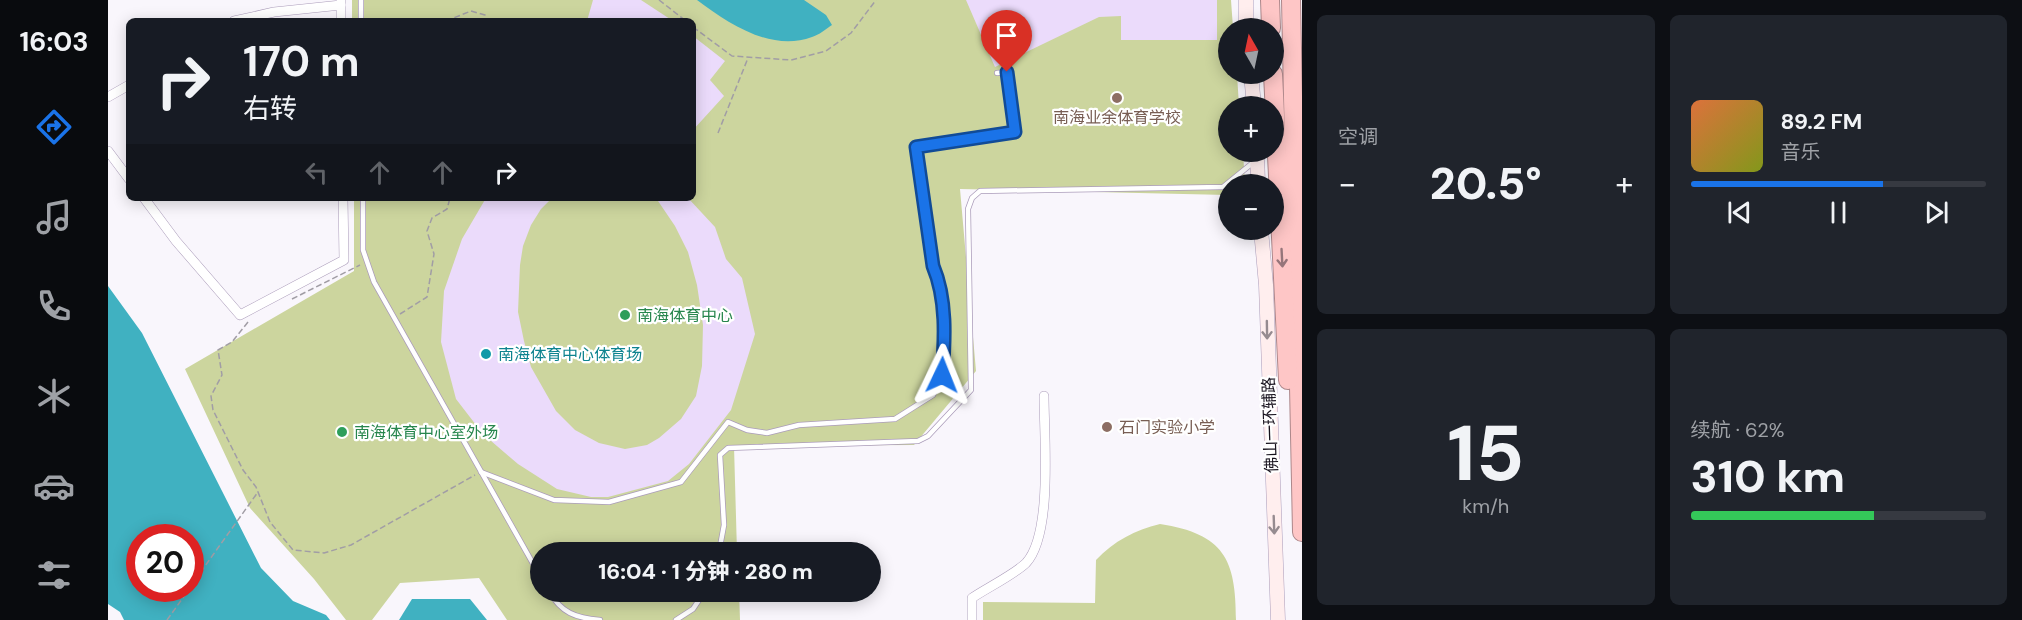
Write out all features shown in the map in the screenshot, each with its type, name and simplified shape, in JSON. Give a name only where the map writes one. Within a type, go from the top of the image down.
[{"type":"highway","points":[[1270,0],[1271,18]]},
{"type":"highway","points":[[1291,0],[1302,532]]},
{"type":"highway","points":[[1273,84],[1287,363],[1302,514]]},
{"type":"main road","points":[[1246,0],[1246,18]]},
{"type":"main road","name":"佛山一环辅路","points":[[1262,240],[1266,285],[1278,620]]},
{"type":"street","points":[[247,18],[341,3]]},
{"type":"street","points":[[108,97],[126,87]]},
{"type":"street","points":[[108,151],[126,175]]},
{"type":"street","points":[[146,201],[176,241],[240,315],[344,260],[343,201]]},
{"type":"street","points":[[972,620],[972,598],[1026,563],[1039,537],[1044,504],[1044,396]]},
{"type":"lane","points":[[361,0],[361,18]]},
{"type":"lane","points":[[481,472],[554,500],[609,502],[681,482],[728,422],[747,430],[767,433],[799,426],[895,418],[933,395],[942,375],[943,304],[940,284],[933,266],[916,147],[1015,132],[1007,72],[997,73]]},
{"type":"lane","points":[[720,542],[724,525],[720,455],[728,448],[918,441],[928,436],[971,390],[968,209],[972,198],[980,190],[1223,186],[1249,162]]},
{"type":"lane","points":[[363,201],[363,250],[366,262],[394,318],[530,558]]},
{"type":"lane","points":[[555,602],[569,615],[600,620]]},
{"type":"lane","points":[[676,620],[693,609],[698,602]]},
{"type":"lane","points":[[686,614],[690,620]]},
{"type":"path","points":[[659,0],[682,18]]},
{"type":"path","points":[[696,29],[732,56],[791,60],[826,51],[851,33],[876,0]]},
{"type":"path","points":[[454,18],[471,11],[484,15],[484,18]]},
{"type":"path","points":[[718,133],[748,57]]},
{"type":"path","points":[[394,318],[427,297],[434,254],[426,231],[432,218],[447,209],[449,201]]},
{"type":"path","points":[[292,299],[366,262]]},
{"type":"path","points":[[250,320],[232,342],[218,350],[222,375],[210,396],[213,410],[243,470],[258,492],[270,522],[294,550],[324,553],[351,545],[481,472]]},
{"type":"path","points":[[204,567],[258,492]]},
{"type":"path","points":[[167,620],[180,602]]},
{"type":"green space","name":"南海体育中心","points":[[352,0],[1231,0],[1232,18],[1218,18],[1218,84],[1238,84],[1238,96],[1218,96],[1218,162],[1244,162],[1244,174],[1218,174],[1218,195],[960,189],[976,371],[914,445],[734,446],[737,542],[530,542],[530,602],[739,602],[740,620],[507,620],[479,578],[400,583],[372,620],[346,620],[314,579],[250,508],[185,369],[354,271],[354,201],[696,201],[696,18],[352,18]]},
{"type":"green space","points":[[1160,524],[1182,528],[1199,535],[1222,553],[1229,565],[1233,581],[1236,620],[983,620],[983,602],[1095,603],[1096,560],[1125,537]]},
{"type":"water","points":[[697,0],[804,0],[826,15],[832,25],[815,36],[797,41],[781,41],[751,33],[723,18]]},
{"type":"water","points":[[108,286],[142,333],[261,568],[293,601],[326,615],[330,620],[124,620],[120,612],[108,604]]},
{"type":"water","points":[[412,599],[470,599],[487,620],[399,620]]},
{"type":"building","points":[[593,0],[641,0],[668,18],[588,18]]},
{"type":"building","points":[[966,0],[1217,0],[1217,40],[1121,40],[1121,16],[1099,17],[995,67]]},
{"type":"building","points":[[696,38],[725,61],[710,80],[724,96],[696,127]]},
{"type":"building","name":"南海体育中心体育场","points":[[484,201],[549,201],[531,225],[523,246],[520,265],[518,312],[531,367],[556,411],[575,430],[599,443],[625,449],[647,445],[659,438],[681,419],[696,396],[702,366],[703,325],[697,285],[688,252],[675,226],[658,201],[691,201],[715,227],[726,259],[742,278],[755,334],[731,410],[689,464],[668,481],[608,497],[591,497],[557,489],[518,464],[483,434],[456,399],[441,342],[444,291],[462,239]]},
{"type":"place","name":"南海业余体育学校","points":[[1117,98]]},
{"type":"place","name":"南海体育中心","points":[[625,315]]},
{"type":"place","name":"南海体育中心体育场","points":[[486,354]]},
{"type":"place","name":"石门实验小学","points":[[1107,427]]},
{"type":"place","name":"南海体育中心室外场","points":[[342,432]]},
{"type":"route","points":[[942,375],[943,304],[940,284],[933,266],[916,147],[1015,132],[1007,72]]}]
